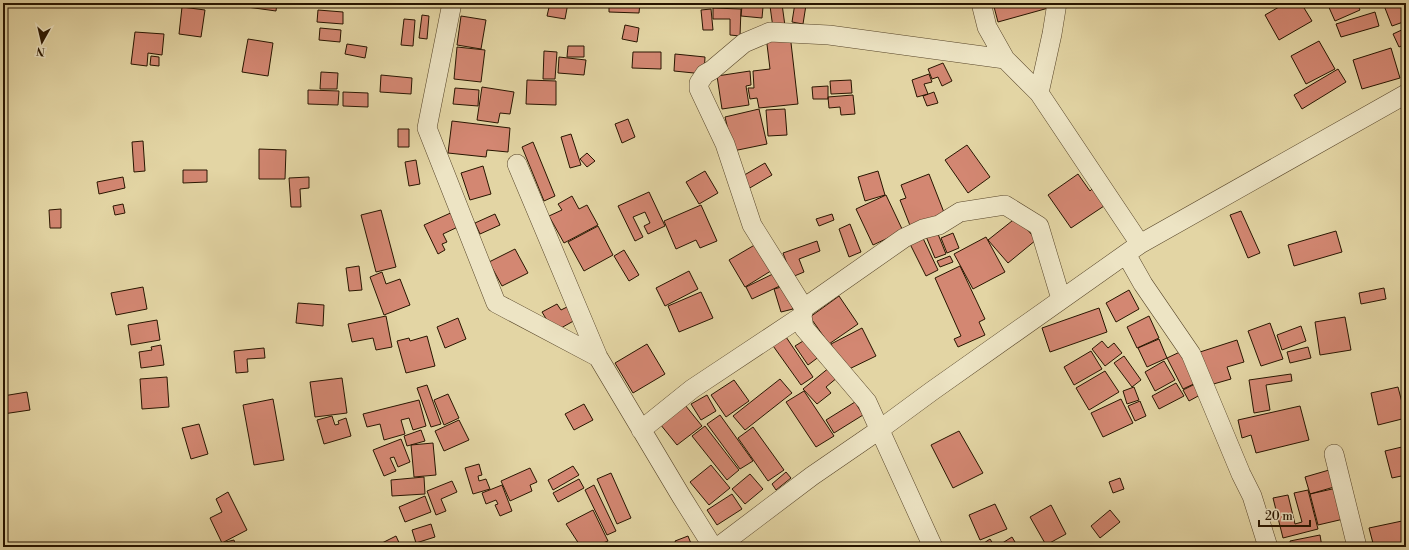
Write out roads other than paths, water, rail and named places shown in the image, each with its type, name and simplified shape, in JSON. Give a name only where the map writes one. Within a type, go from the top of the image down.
[{"type":"street","points":[[452,3],[427,128],[496,303],[598,357]]},
{"type":"street","points":[[981,3],[987,27],[1005,59],[1039,93],[1133,249],[1143,284],[1191,354],[1241,474],[1252,496],[1268,547]]},
{"type":"street","points":[[1039,93],[1057,3]]},
{"type":"street","points":[[933,547],[867,402],[804,328],[803,312],[752,226],[725,144],[700,89],[700,83],[705,74],[712,70],[744,43],[770,32],[829,35],[1005,59]]},
{"type":"street","points":[[718,547],[812,476],[1133,249],[1406,94]]},
{"type":"street","points":[[517,164],[598,357],[713,547]]},
{"type":"street","points":[[641,430],[692,389],[803,312],[904,238],[923,229],[938,225],[960,212],[1005,205],[1039,226],[1061,299]]},
{"type":"street","points":[[1334,454],[1357,547]]}]
